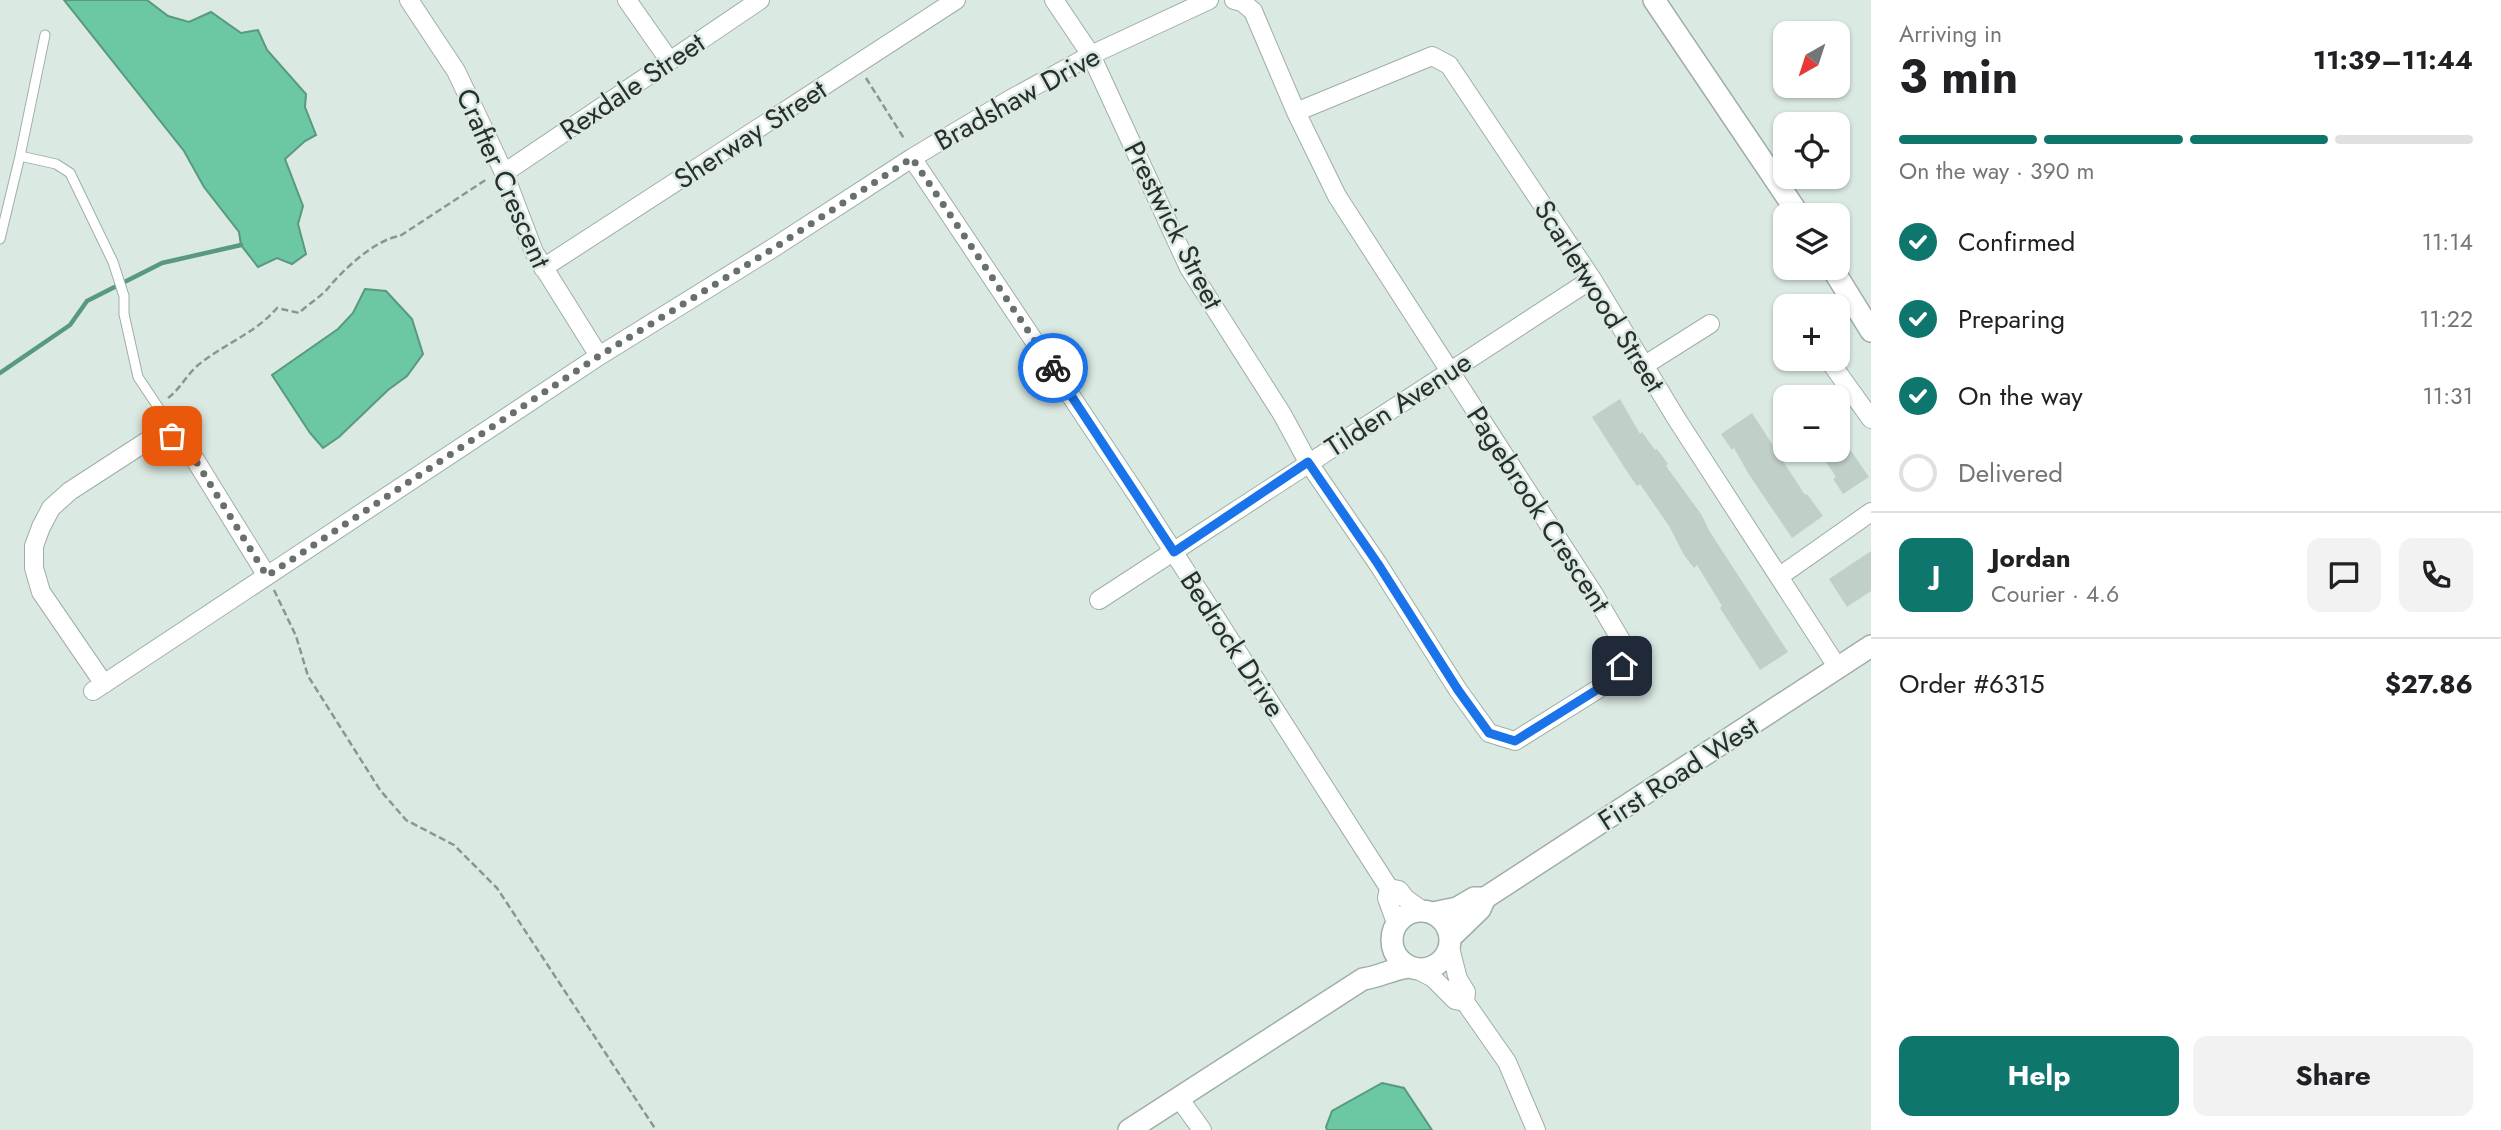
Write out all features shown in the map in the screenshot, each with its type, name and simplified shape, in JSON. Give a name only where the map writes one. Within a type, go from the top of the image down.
[{"type":"street","name":"Crafter Crescent","points":[[410,0],[456,72],[504,173],[534,252],[599,356]]},
{"type":"street","points":[[627,0],[669,60]]},
{"type":"street","name":"Rexdale Street","points":[[504,173],[760,0]]},
{"type":"street","name":"Sherway Street","points":[[543,268],[956,0]]},
{"type":"street","points":[[1054,0],[1091,55]]},
{"type":"street","name":"Bradshaw Drive","points":[[161,432],[69,491],[51,508],[34,546],[34,568],[41,592],[98,687],[599,356],[774,248],[912,158],[1091,55],[1209,0]]},
{"type":"street","points":[[1234,0],[1242,2],[1253,11],[1296,112],[1337,196],[1450,370]]},
{"type":"street","points":[[1656,1],[1791,203]]},
{"type":"street","name":"Prestwick Street","points":[[1091,55],[1189,268],[1282,414],[1308,462]]},
{"type":"street","name":"Scarletwood Street","points":[[1296,112],[1432,56],[1449,65],[1592,279],[1676,418],[1838,668]]},
{"type":"street","name":"Bedrock Drive","points":[[912,158],[1174,552],[1389,888],[1387,898],[1394,933]]},
{"type":"street","name":"Tilden Avenue","points":[[1099,600],[1592,279]]},
{"type":"street","points":[[1839,280],[1871,331]]},
{"type":"street","points":[[1645,365],[1710,324]]},
{"type":"street","name":"Pagebrook Crescent","points":[[1308,462],[1489,733],[1515,741],[1611,681],[1628,652],[1450,370]]},
{"type":"street","points":[[1837,371],[1871,419]]},
{"type":"street","points":[[161,432],[186,445],[267,576]]},
{"type":"street","points":[[1780,576],[1871,512]]},
{"type":"street","name":"First Road West","points":[[1129,1130],[1363,979],[1374,978],[1394,968],[1413,969],[1438,965],[1450,943],[1480,909],[1485,898],[1871,646]]},
{"type":"street","name":"Bedrock Drive","points":[[1389,888],[1399,890],[1405,898],[1428,912]]},
{"type":"street","name":"First Road West","points":[[1363,979],[1366,970],[1413,911],[1451,910],[1474,898],[1485,898]]},
{"type":"street","points":[[1428,912],[1442,919],[1448,928],[1457,977],[1466,992],[1465,1002],[1507,1062],[1536,1130]]},
{"type":"street","points":[[1394,933],[1400,961],[1433,978],[1455,1000],[1465,1002]]},
{"type":"street","points":[[1179,1098],[1202,1130]]},
{"type":"lane","points":[[0,239],[45,35]]},
{"type":"lane","points":[[20,156],[56,164],[70,173],[113,262],[124,296],[124,314],[138,377],[157,406],[164,423],[161,432]]},
{"type":"path","points":[[864,76],[905,140]]},
{"type":"path","points":[[157,406],[179,389],[196,367],[257,329],[277,308],[299,313],[346,268],[380,242],[400,236],[487,179]]},
{"type":"path","points":[[267,576],[296,636],[308,676],[380,790],[406,821],[454,845],[497,888],[656,1130]]},
{"type":"shaded area","points":[[64,0],[147,0],[168,16],[189,22],[211,12],[241,33],[258,30],[267,50],[306,94],[305,107],[316,135],[285,159],[303,206],[298,224],[306,254],[292,264],[277,258],[258,267],[241,245],[239,232],[204,187],[184,151]]},
{"type":"shaded area","points":[[365,289],[386,291],[412,319],[423,354],[407,376],[323,448],[272,375],[338,329],[353,313]]},
{"type":"shaded area","points":[[1382,1083],[1404,1088],[1432,1130],[1327,1130],[1332,1111]]},
{"type":"building","points":[[1620,399],[1640,434],[1642,432],[1668,464],[1666,466],[1701,514],[1788,652],[1760,670],[1720,608],[1722,606],[1697,565],[1694,568],[1684,555],[1669,526],[1640,484],[1637,486],[1592,417]]},
{"type":"building","points":[[1752,413],[1773,445],[1773,462],[1784,462],[1805,495],[1807,494],[1823,516],[1792,538],[1734,448],[1732,450],[1721,434]]},
{"type":"building","points":[[1850,449],[1869,477],[1843,494],[1833,479],[1836,477],[1826,462],[1850,462]]},
{"type":"building","points":[[1871,551],[1871,591],[1847,607],[1829,579]]},
{"type":"waterway","points":[[0,373],[70,325],[87,301],[162,263],[241,245]]},
{"type":"way so far","points":[[172,436],[186,445],[267,576],[599,356],[774,248],[912,158],[1053,368]]},
{"type":"route","points":[[1053,368],[1174,552],[1308,462],[1489,733],[1515,741],[1611,681],[1622,666]]}]
